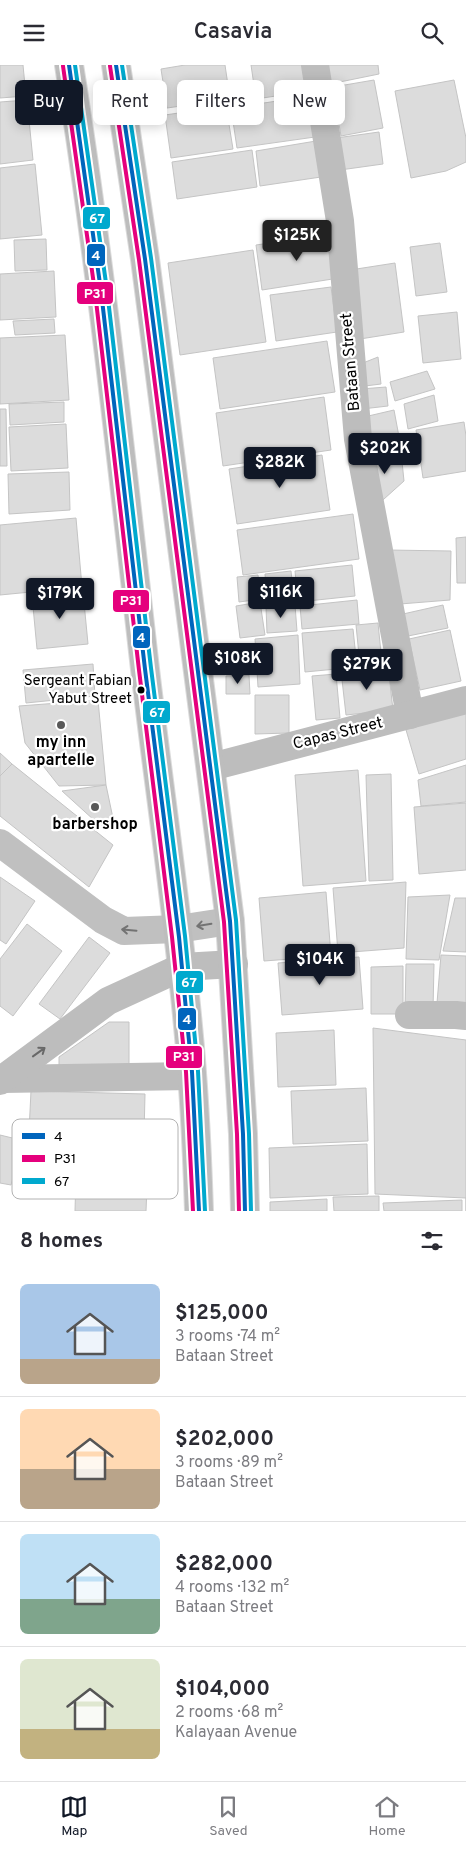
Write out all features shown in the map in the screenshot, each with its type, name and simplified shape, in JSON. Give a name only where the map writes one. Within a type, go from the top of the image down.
[{"type":"main road","points":[[69,65],[87,180],[178,929],[192,1075],[199,1211]]},
{"type":"main road","points":[[116,65],[146,259],[230,921],[243,1134],[245,1211]]},
{"type":"main road","name":"Bataan Street","points":[[314,65],[340,221],[358,439],[410,715]]},
{"type":"main road","name":"Capas Street","points":[[211,767],[466,700]]},
{"type":"main road","points":[[1,1080],[108,1001],[182,967],[234,963]]},
{"type":"main road","points":[[409,1015],[456,1015],[466,1017]]},
{"type":"main road","points":[[1,1080],[192,1075]]},
{"type":"street","points":[[0,843],[103,920],[124,931],[178,929],[230,921]]},
{"type":"building","points":[[0,65],[23,65],[24,80],[15,80],[15,97],[0,98]]},
{"type":"building","points":[[185,65],[225,65],[227,80],[177,80],[177,107],[167,108],[167,80],[163,80],[161,69]]},
{"type":"building","points":[[251,65],[306,65],[308,80],[274,80],[274,96],[264,98],[264,80],[253,80]]},
{"type":"building","points":[[321,65],[378,65],[379,74],[345,81],[324,80]]},
{"type":"building","points":[[374,80],[383,128],[341,136],[339,125],[345,125],[345,85]]},
{"type":"building","points":[[454,80],[466,138],[466,162],[446,171],[411,178],[395,91]]},
{"type":"building","points":[[15,101],[15,125],[30,125],[33,160],[0,164],[0,102]]},
{"type":"building","points":[[274,101],[274,125],[314,125],[315,137],[237,148],[234,125],[264,125],[264,103]]},
{"type":"building","points":[[177,113],[177,125],[229,125],[233,149],[171,158],[166,125],[167,115]]},
{"type":"building","points":[[379,132],[383,164],[340,170],[336,138]]},
{"type":"building","points":[[316,141],[321,177],[260,186],[256,151]]},
{"type":"building","points":[[252,150],[257,187],[177,199],[172,162]]},
{"type":"building","points":[[35,164],[42,235],[0,239],[0,168]]},
{"type":"building","points":[[332,234],[339,278],[262,290],[256,245]]},
{"type":"building","points":[[46,239],[47,270],[15,271],[14,240]]},
{"type":"building","points":[[440,243],[447,292],[416,296],[410,247]]},
{"type":"building","points":[[253,250],[266,342],[180,355],[168,263]]},
{"type":"building","points":[[395,263],[404,332],[360,339],[350,270]]},
{"type":"building","points":[[54,271],[56,317],[0,320],[0,274]]},
{"type":"building","points":[[331,287],[337,332],[276,341],[270,295]]},
{"type":"building","points":[[457,312],[461,359],[423,363],[418,316]]},
{"type":"building","points":[[54,319],[55,333],[15,335],[13,321]]},
{"type":"building","points":[[65,335],[69,400],[0,404],[0,338]]},
{"type":"building","points":[[327,341],[335,392],[220,409],[213,358]]},
{"type":"building","points":[[378,357],[381,384],[365,386],[363,363]]},
{"type":"building","points":[[427,371],[435,389],[395,401],[390,382]]},
{"type":"building","points":[[386,387],[388,406],[362,409],[361,389]]},
{"type":"building","points":[[434,395],[438,421],[408,429],[404,404]]},
{"type":"building","points":[[324,397],[331,450],[223,466],[216,413]]},
{"type":"building","points":[[64,402],[64,422],[10,425],[9,404]]},
{"type":"building","points":[[0,409],[6,409],[7,466],[0,466]]},
{"type":"building","points":[[394,410],[400,442],[370,448],[364,417]]},
{"type":"building","points":[[464,422],[466,471],[423,478],[416,430]]},
{"type":"building","points":[[66,424],[68,468],[11,471],[9,427]]},
{"type":"building","points":[[401,452],[404,481],[374,508],[368,458]]},
{"type":"building","points":[[322,455],[330,510],[237,524],[229,469]]},
{"type":"building","points":[[69,472],[70,510],[9,514],[8,474]]},
{"type":"building","points":[[353,514],[359,559],[243,575],[237,530]]},
{"type":"building","points":[[76,518],[82,587],[0,595],[0,525]]},
{"type":"building","points":[[466,537],[466,583],[457,583],[456,538]]},
{"type":"building","points":[[388,550],[451,551],[450,600],[400,604]]},
{"type":"building","points":[[352,565],[355,596],[298,602],[295,571]]},
{"type":"building","points":[[291,571],[294,599],[267,602],[265,574]]},
{"type":"building","points":[[258,575],[261,599],[239,602],[237,577]]},
{"type":"building","points":[[83,592],[88,644],[37,649],[32,596]]},
{"type":"building","points":[[357,600],[359,624],[302,629],[300,606]]},
{"type":"building","points":[[260,602],[265,635],[240,638],[236,606]]},
{"type":"building","points":[[295,605],[297,631],[267,633],[266,607]]},
{"type":"building","points":[[443,605],[448,628],[408,636],[403,614]]},
{"type":"building","points":[[378,623],[382,663],[360,665],[356,625]]},
{"type":"building","points":[[353,629],[357,667],[305,672],[302,633]]},
{"type":"building","points":[[450,630],[461,681],[420,690],[409,639]]},
{"type":"building","points":[[298,635],[300,684],[258,687],[255,639]]},
{"type":"building","points":[[93,664],[95,696],[26,703],[23,670]]},
{"type":"building","points":[[388,666],[393,710],[346,715],[341,671]]},
{"type":"building","points":[[336,674],[340,718],[316,720],[312,676]]},
{"type":"building","points":[[249,675],[250,694],[226,694],[226,676]]},
{"type":"building","points":[[255,695],[289,695],[289,733],[255,734]]},
{"type":"building","name":"my inn apartelle","points":[[98,700],[106,785],[59,786],[25,743],[19,706]]},
{"type":"building","points":[[466,704],[466,759],[419,774],[404,723]]},
{"type":"building","points":[[0,753],[12,764],[0,776]]},
{"type":"building","points":[[12,764],[113,845],[89,887],[0,816],[0,776]]},
{"type":"building","points":[[466,765],[466,802],[421,806],[418,780]]},
{"type":"building","points":[[358,770],[366,881],[303,886],[295,775]]},
{"type":"building","points":[[391,774],[393,880],[369,881],[366,775]]},
{"type":"building","name":"barbershop","points":[[106,785],[114,823],[106,831],[62,791]]},
{"type":"building","points":[[466,803],[466,870],[419,874],[414,807]]},
{"type":"building","points":[[0,877],[35,901],[6,944],[0,940]]},
{"type":"building","points":[[406,882],[404,948],[338,953],[333,888]]},
{"type":"building","points":[[326,892],[331,956],[264,961],[259,898]]},
{"type":"building","points":[[450,895],[439,960],[406,959],[408,897]]},
{"type":"building","points":[[455,898],[466,898],[466,952],[443,951]]},
{"type":"building","points":[[27,924],[62,951],[13,1016],[0,1006],[0,959]]},
{"type":"building","points":[[89,937],[110,953],[60,1019],[39,1004]]},
{"type":"building","points":[[441,955],[466,956],[466,1005],[437,1003]]},
{"type":"building","points":[[359,957],[363,1009],[282,1015],[278,963]]},
{"type":"building","points":[[406,964],[434,964],[433,1010],[405,1010]]},
{"type":"building","points":[[403,966],[403,1014],[371,1014],[371,967]]},
{"type":"building","points":[[109,1022],[129,1022],[129,1065],[59,1066],[59,1057]]},
{"type":"building","points":[[373,1028],[466,1040],[466,1198],[375,1194]]},
{"type":"building","points":[[334,1030],[336,1085],[278,1087],[276,1033]]},
{"type":"building","points":[[366,1088],[368,1141],[293,1144],[291,1091]]},
{"type":"building","points":[[31,1091],[145,1094],[144,1119],[30,1119]]},
{"type":"building","points":[[0,1135],[12,1138],[12,1181],[11,1185],[0,1183]]},
{"type":"building","points":[[367,1144],[368,1194],[270,1198],[269,1148]]},
{"type":"building","points":[[379,1196],[379,1211],[334,1211],[333,1197]]},
{"type":"building","points":[[75,1199],[146,1199],[146,1211],[75,1211]]},
{"type":"building","points":[[327,1199],[327,1211],[270,1211],[270,1202]]},
{"type":"building","points":[[462,1200],[462,1211],[384,1211],[383,1203]]},
{"type":"transit line","name":"4","points":[[69,65],[101,291],[145,669],[179,937],[192,1072],[199,1211]]},
{"type":"transit line","name":"67","points":[[75,65],[107,290],[151,668],[185,936],[198,1071],[205,1211]]},
{"type":"transit line","name":"4","points":[[116,65],[145,259],[230,921],[243,1134],[245,1211]]},
{"type":"transit line","name":"67","points":[[122,65],[151,258],[236,920],[249,1134],[251,1211]]},
{"type":"transit line","name":"P31","points":[[63,66],[95,292],[172,937],[186,1072],[193,1211]]},
{"type":"transit line","name":"P31","points":[[110,66],[139,260],[224,922],[237,1134],[239,1211]]},
{"type":"place","name":"Sergeant Fabian Yabut Street","points":[[141,690]]},
{"type":"place","name":"my inn apartelle","points":[[61,725]]},
{"type":"place","name":"barbershop","points":[[95,807]]}]
